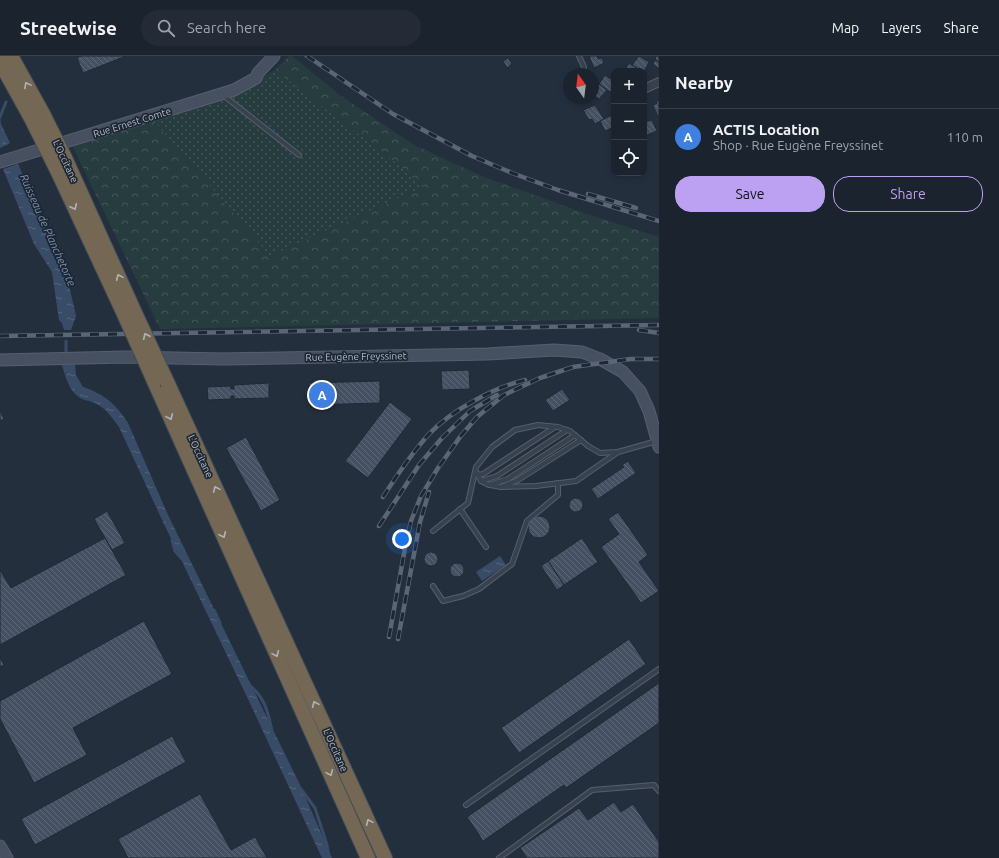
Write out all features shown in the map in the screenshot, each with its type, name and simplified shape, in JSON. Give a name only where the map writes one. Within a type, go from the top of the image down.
[{"type":"highway","name":"L'Occitane","points":[[11,56],[37,115],[58,172],[130,314]]},
{"type":"highway","name":"L'Occitane","points":[[0,62],[65,158],[130,314],[368,858]]},
{"type":"highway","name":"L'Occitane","points":[[161,383],[385,858]]},
{"type":"street","name":"Rue Ernest Comte","points":[[0,162],[234,90],[256,78],[258,73],[274,56]]},
{"type":"street","name":"Rue Ernest Comte","points":[[0,156],[228,86],[250,75],[258,73]]},
{"type":"street","points":[[647,88],[659,82]]},
{"type":"street","name":"Rue Eugène Freyssinet","points":[[0,360],[126,357],[231,359],[479,354],[554,350],[582,352],[600,359],[623,372],[640,391],[649,411],[658,444]]},
{"type":"street","points":[[0,846],[7,858]]},
{"type":"lane","points":[[579,56],[584,67]]},
{"type":"lane","points":[[223,94],[299,155]]},
{"type":"lane","points":[[432,531],[468,503],[476,467],[492,447],[515,430],[538,425],[567,430],[600,453],[618,452],[658,444]]},
{"type":"lane","points":[[478,475],[483,474],[555,427]]},
{"type":"lane","points":[[481,481],[497,476],[567,430]]},
{"type":"lane","points":[[490,485],[508,479],[574,435]]},
{"type":"lane","points":[[501,487],[518,480],[580,440]]},
{"type":"lane","points":[[476,467],[481,481],[490,485],[501,487],[558,483],[576,481],[618,452]]},
{"type":"lane","points":[[433,586],[443,601],[463,596],[479,589],[512,564],[527,521],[558,495],[558,483]]},
{"type":"lane","points":[[460,509],[486,547]]},
{"type":"lane","points":[[466,805],[659,669]]},
{"type":"lane","points":[[498,858],[592,790],[654,785],[659,791]]},
{"type":"green space","points":[[289,56],[292,56],[341,96],[414,145],[484,177],[590,215],[659,237],[659,318],[160,329],[72,145],[154,121],[270,256],[423,187],[394,161],[275,70]]},
{"type":"green space","points":[[275,70],[394,161],[423,187],[270,256],[154,121],[232,96]]},
{"type":"water","points":[[0,116],[1,124],[10,143],[0,148]]},
{"type":"water","points":[[18,164],[68,282],[76,316],[71,330],[64,330],[62,323],[59,320],[52,272],[34,244],[3,169]]},
{"type":"water","points":[[62,365],[75,365],[76,375],[83,387],[109,400],[119,410],[128,423],[168,515],[301,787],[332,858],[322,858],[119,427],[103,408],[82,399],[74,393]]},
{"type":"water","points":[[500,556],[506,565],[482,581],[476,572]]},
{"type":"building","points":[[81,56],[126,56],[83,73],[77,58]]},
{"type":"building","points":[[589,56],[597,56],[598,59],[602,58],[604,63],[594,68]]},
{"type":"building","points":[[639,56],[649,62],[646,68],[636,68],[632,65]]},
{"type":"building","points":[[656,56],[659,56],[659,62],[655,59]]},
{"type":"building","points":[[508,58],[512,64],[507,68],[503,61]]},
{"type":"building","points":[[655,60],[659,62],[659,69],[653,64]]},
{"type":"building","points":[[629,63],[636,68],[626,68]]},
{"type":"building","points":[[605,75],[611,79],[611,91],[610,92],[599,84]]},
{"type":"building","points":[[599,84],[607,90],[599,99]]},
{"type":"building","points":[[659,100],[659,116],[658,116],[653,106]]},
{"type":"building","points":[[595,105],[604,119],[595,124],[592,119],[589,120],[583,110]]},
{"type":"building","points":[[611,116],[611,128],[605,131],[600,121]]},
{"type":"building","points":[[652,120],[657,131],[647,135],[647,121]]},
{"type":"building","points":[[469,370],[470,389],[442,390],[441,371]]},
{"type":"building","points":[[380,381],[380,403],[310,405],[309,383]]},
{"type":"building","points":[[269,383],[269,398],[234,399],[234,396],[231,396],[231,399],[208,400],[207,387],[230,386],[231,389],[234,389],[234,385]]},
{"type":"building","points":[[562,389],[570,400],[553,411],[545,400]]},
{"type":"building","points":[[390,402],[412,419],[368,478],[345,461]]},
{"type":"building","points":[[0,409],[4,419],[0,421]]},
{"type":"building","points":[[246,437],[280,500],[261,511],[226,448]]},
{"type":"building","points":[[628,461],[636,473],[598,499],[591,489],[624,467],[622,465]]},
{"type":"building","points":[[576,498],[581,500],[583,505],[581,510],[576,512],[571,510],[569,505],[571,500]]},
{"type":"building","points":[[107,511],[125,543],[112,550],[94,519]]},
{"type":"building","points":[[618,512],[648,555],[639,562],[659,591],[641,603],[601,547],[619,534],[608,519]]},
{"type":"building","points":[[539,516],[547,519],[550,527],[547,535],[539,538],[531,535],[528,527],[531,519]]},
{"type":"building","points":[[105,538],[126,575],[0,645],[0,570],[11,588]]},
{"type":"building","points":[[582,538],[598,562],[564,585],[548,561]]},
{"type":"building","points":[[431,552],[436,554],[438,559],[436,564],[431,566],[426,564],[424,559],[426,554]]},
{"type":"building","points":[[548,561],[564,585],[557,590],[541,566]]},
{"type":"building","points":[[457,563],[462,565],[464,570],[462,575],[457,577],[452,575],[450,570],[452,565]]},
{"type":"building","points":[[144,621],[172,674],[73,728],[87,755],[34,783],[0,719],[0,701]]},
{"type":"building","points":[[629,639],[646,664],[519,753],[501,728]]},
{"type":"building","points":[[0,657],[4,665],[0,667]]},
{"type":"building","points":[[659,683],[659,723],[566,788],[564,785],[483,841],[467,817]]},
{"type":"building","points":[[172,736],[186,762],[35,845],[21,819]]},
{"type":"building","points":[[200,794],[231,850],[255,837],[267,858],[128,858],[118,839]]},
{"type":"building","points":[[614,802],[621,812],[633,804],[659,842],[659,858],[527,858],[520,848],[579,808],[588,820]]},
{"type":"waterway","name":"Ruisseau de Planchetorte","points":[[0,117],[6,102]]},
{"type":"waterway","name":"Ruisseau de Planchetorte","points":[[66,341],[66,351]]},
{"type":"waterway","name":"Ruisseau de Planchetorte","points":[[172,540],[175,551],[181,558]]},
{"type":"waterway","name":"Ruisseau de Planchetorte","points":[[214,610],[220,623]]},
{"type":"waterway","name":"Ruisseau de Planchetorte","points":[[249,685],[259,695],[265,705],[272,731]]},
{"type":"waterway","name":"Ruisseau de Planchetorte","points":[[301,789],[315,808],[327,845],[329,858]]},
{"type":"railway","points":[[307,56],[393,114],[472,156],[558,190],[659,221]]},
{"type":"railway","points":[[588,194],[636,208]]},
{"type":"railway","points":[[0,336],[659,325]]},
{"type":"railway","points":[[639,330],[659,333]]},
{"type":"railway","points":[[389,637],[411,521],[421,496],[438,468],[460,437],[477,417],[504,395],[540,378],[573,367],[631,359],[659,359]]},
{"type":"railway","points":[[383,497],[399,472],[438,425],[461,408],[487,394],[525,380]]},
{"type":"railway","points":[[379,526],[419,465],[442,438],[470,411],[497,395]]},
{"type":"railway","points":[[398,639],[420,522],[429,492]]},
{"type":"place","name":"ACTIS Location","points":[[322,395]]}]
